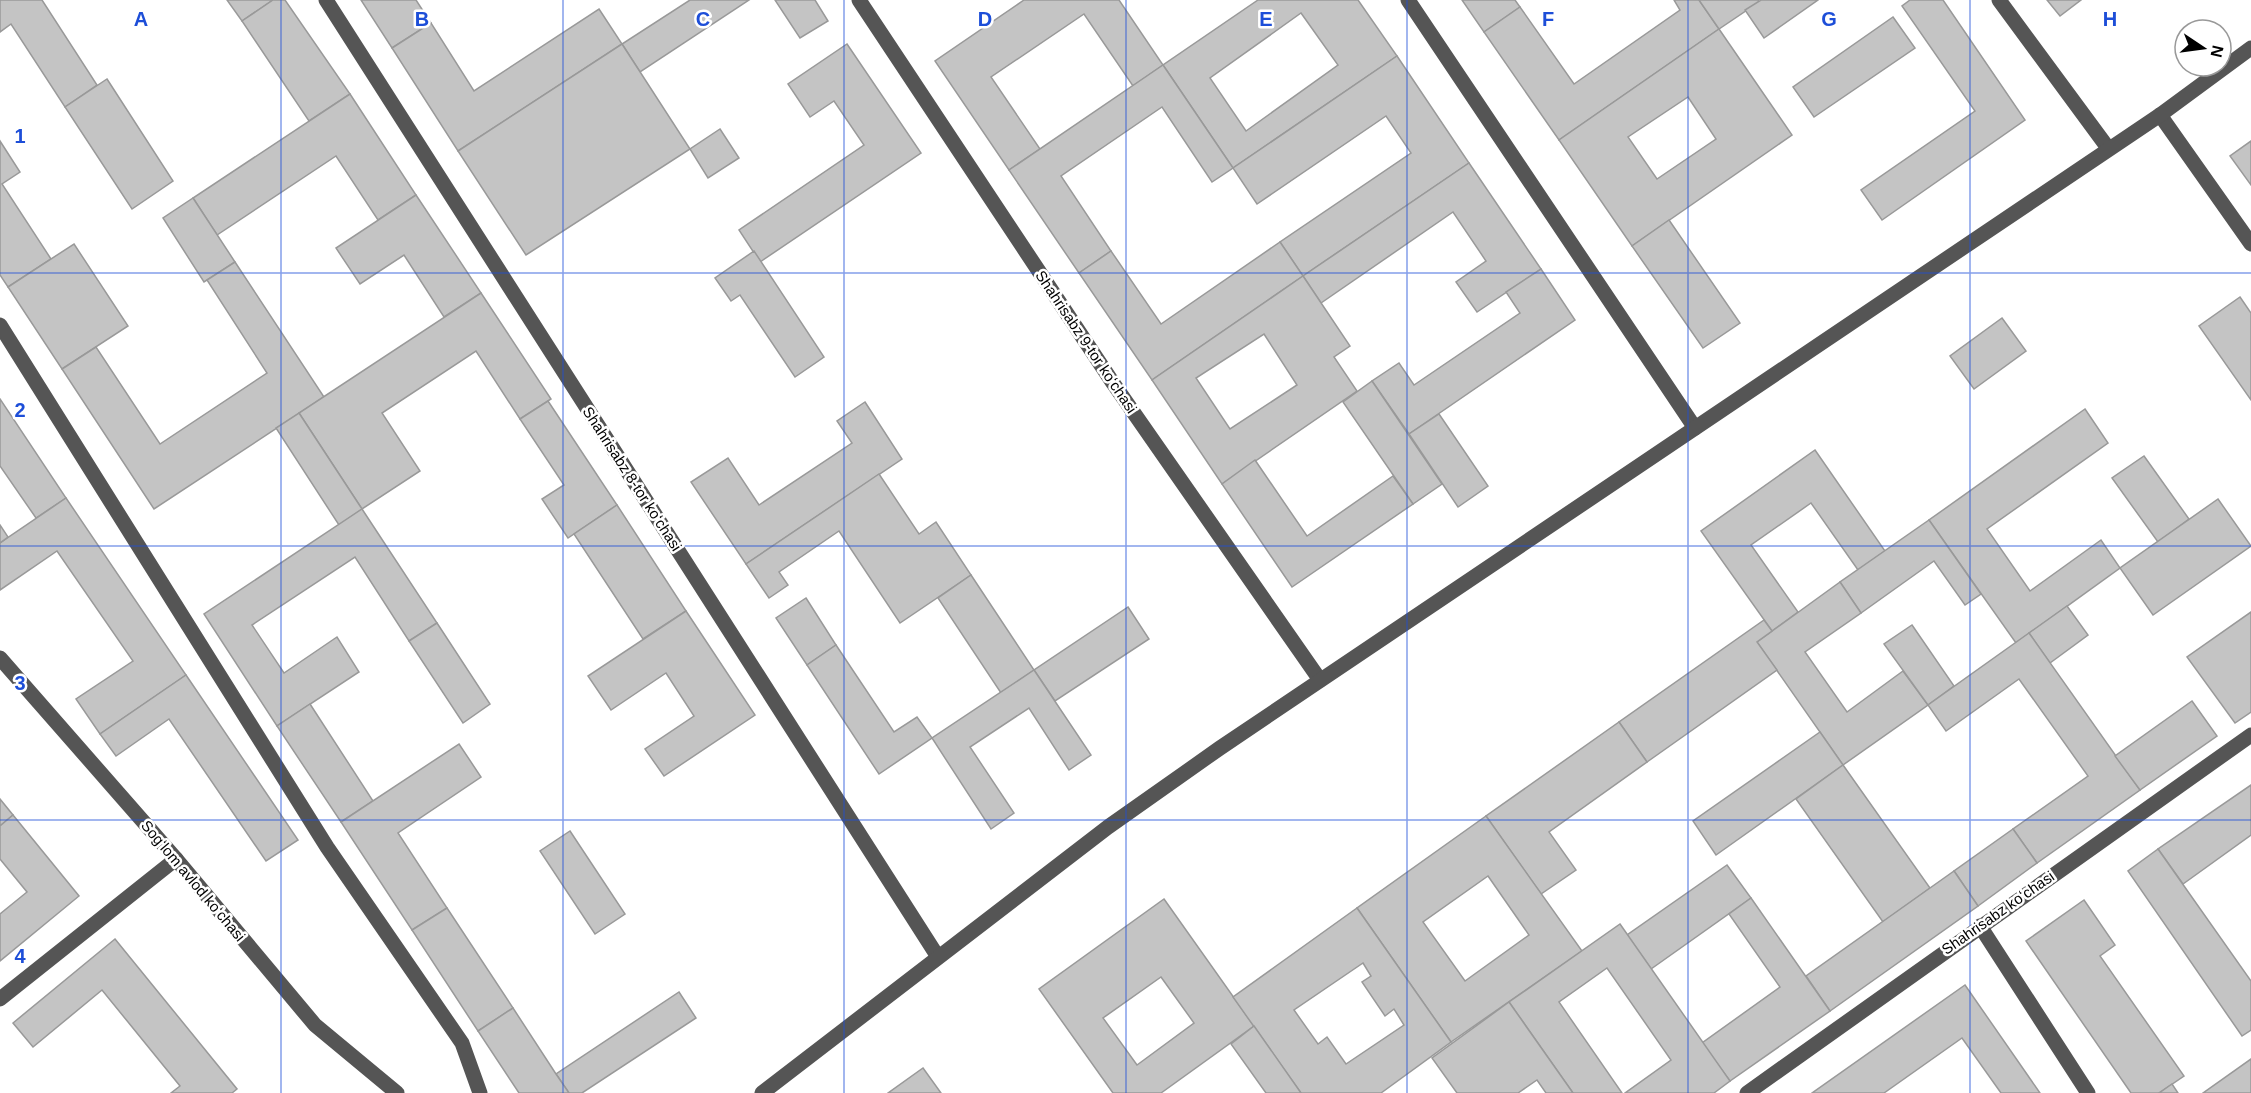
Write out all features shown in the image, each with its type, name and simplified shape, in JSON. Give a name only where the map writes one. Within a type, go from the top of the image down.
[{"type":"street","name":"Shahrisabz 8-tor koʻchasi","points":[[326,0],[938,957]]},
{"type":"street","name":"Shahrisabz 9-tor koʻchasi","points":[[859,0],[1113,383],[1320,680]]},
{"type":"street","points":[[1408,0],[1695,428]]},
{"type":"street","points":[[1999,0],[2108,148]]},
{"type":"street","points":[[762,1093],[1108,827],[1320,680],[2160,115],[2251,48]]},
{"type":"street","points":[[2160,115],[2251,244]]},
{"type":"street","points":[[0,325],[327,847],[462,1043],[480,1093]]},
{"type":"street","name":"Sogʻlom avlod koʻchasi","points":[[0,658],[176,859],[315,1025],[397,1093]]},
{"type":"street","name":"Shahrisabz koʻchasi","points":[[1747,1093],[2251,735]]},
{"type":"street","points":[[0,999],[176,859]]},
{"type":"street","points":[[1980,926],[2088,1093]]},
{"type":"building","points":[[0,0],[42,0],[97,85],[65,107],[11,24],[0,32]]},
{"type":"building","points":[[227,0],[273,0],[242,21]]},
{"type":"building","points":[[273,0],[285,0],[350,94],[309,121],[242,21]]},
{"type":"building","points":[[361,0],[416,0],[431,23],[392,48]]},
{"type":"building","points":[[690,0],[749,0],[640,72],[622,44]]},
{"type":"building","points":[[775,0],[815,0],[828,21],[800,38]]},
{"type":"building","points":[[1024,0],[1119,0],[1163,65],[1133,86],[1084,14],[991,77],[1040,149],[1009,170],[935,61]]},
{"type":"building","points":[[1258,0],[1358,0],[1397,56],[1233,168],[1163,65]],"holes":[[[1301,13],[1338,65],[1246,131],[1210,78]]]},
{"type":"building","points":[[1462,0],[1515,0],[1520,7],[1484,32]]},
{"type":"building","points":[[1674,0],[1699,0],[1719,29],[1559,140],[1484,32],[1520,7],[1574,84],[1680,10]]},
{"type":"building","points":[[1699,0],[1758,0],[1759,2],[1719,29]]},
{"type":"building","points":[[1761,0],[1818,0],[1764,38],[1745,10]]},
{"type":"building","points":[[1910,0],[1943,0],[2025,120],[1882,220],[1861,190],[1975,111],[1902,6]]},
{"type":"building","points":[[2047,0],[2081,0],[2060,16]]},
{"type":"building","points":[[599,9],[622,44],[458,151],[392,48],[431,23],[474,91]]},
{"type":"building","points":[[1893,17],[1915,48],[1814,117],[1793,87]]},
{"type":"building","points":[[1719,29],[1792,135],[1632,246],[1559,140]],"holes":[[[1688,97],[1716,139],[1657,179],[1628,137]]]},
{"type":"building","points":[[622,44],[690,149],[526,255],[458,151]]},
{"type":"building","points":[[847,44],[921,153],[760,262],[739,230],[864,145],[834,101],[810,117],[788,84]]},
{"type":"building","points":[[1397,56],[1469,163],[1303,276],[1280,242],[1411,153],[1386,116],[1257,204],[1233,168]]},
{"type":"building","points":[[1163,65],[1233,168],[1212,182],[1162,107],[1061,176],[1111,251],[1079,273],[1009,170]]},
{"type":"building","points":[[107,79],[173,181],[132,209],[65,107]]},
{"type":"building","points":[[350,94],[416,195],[378,220],[336,156],[217,235],[193,198]]},
{"type":"building","points":[[720,129],[739,158],[708,178],[690,149]]},
{"type":"building","points":[[0,141],[20,172],[2,184],[51,259],[8,287],[0,275]]},
{"type":"building","points":[[2251,141],[2251,185],[2230,156]]},
{"type":"building","points":[[1469,163],[1541,269],[1477,312],[1456,282],[1486,261],[1453,212],[1321,303],[1303,276]]},
{"type":"building","points":[[416,195],[481,293],[444,317],[404,255],[360,284],[336,248]]},
{"type":"building","points":[[193,198],[235,262],[204,282],[163,218]]},
{"type":"building","points":[[1669,220],[1740,323],[1703,348],[1632,246]]},
{"type":"building","points":[[1280,242],[1303,276],[1152,380],[1079,273],[1111,251],[1161,324]]},
{"type":"building","points":[[74,244],[128,326],[62,369],[8,287]]},
{"type":"building","points":[[754,251],[824,357],[795,377],[740,295],[731,301],[715,278]]},
{"type":"building","points":[[235,262],[324,397],[154,509],[62,369],[96,347],[160,444],[267,373],[207,280]]},
{"type":"building","points":[[1541,269],[1575,320],[1409,434],[1372,381],[1399,363],[1414,385],[1520,313],[1506,292]]},
{"type":"building","points":[[1303,276],[1350,346],[1334,357],[1357,391],[1222,484],[1152,380]],"holes":[[[1264,334],[1297,385],[1230,429],[1196,378]]]},
{"type":"building","points":[[481,293],[551,399],[520,419],[476,351],[382,413],[420,471],[362,509],[299,413]]},
{"type":"building","points":[[2240,297],[2251,313],[2251,400],[2199,326]]},
{"type":"building","points":[[2002,318],[2026,351],[1974,389],[1950,356]]},
{"type":"building","points":[[1372,381],[1442,484],[1413,504],[1343,402]]},
{"type":"building","points":[[0,399],[66,498],[36,518],[0,466]]},
{"type":"building","points":[[548,401],[617,505],[568,538],[542,499],[564,485],[520,419]]},
{"type":"building","points":[[865,402],[902,459],[746,564],[691,482],[728,458],[759,505],[852,443],[837,421]]},
{"type":"building","points":[[2085,409],[2108,443],[1987,529],[2030,591],[2101,540],[2120,568],[2016,643],[1929,520]]},
{"type":"building","points":[[299,413],[362,509],[339,525],[276,428]]},
{"type":"building","points":[[1439,414],[1488,486],[1458,507],[1409,434]]},
{"type":"building","points":[[1815,450],[1885,551],[1858,570],[1811,503],[1751,545],[1798,612],[1772,631],[1701,531]]},
{"type":"building","points":[[2144,456],[2189,519],[2158,542],[2112,478]]},
{"type":"building","points":[[1255,460],[1307,536],[1393,476],[1413,504],[1292,587],[1222,484]]},
{"type":"building","points":[[879,474],[919,534],[936,522],[971,575],[900,623],[839,531],[779,572],[788,585],[769,598],[746,564]]},
{"type":"building","points":[[66,498],[186,675],[100,734],[76,699],[133,661],[57,551],[0,590],[0,543]]},
{"type":"building","points":[[2218,499],[2251,546],[2153,615],[2120,568]]},
{"type":"building","points":[[617,505],[686,611],[643,639],[574,534]]},
{"type":"building","points":[[362,509],[437,623],[409,641],[355,557],[252,625],[284,673],[337,637],[359,672],[277,726],[204,614]]},
{"type":"building","points":[[1929,520],[1981,594],[1965,605],[1934,561],[1861,613],[1840,582]]},
{"type":"building","points":[[0,525],[8,537],[0,543]]},
{"type":"building","points":[[971,575],[1034,670],[1001,693],[938,598]]},
{"type":"building","points":[[1840,582],[1861,613],[1805,652],[1847,712],[1903,671],[1928,705],[1843,765],[1757,642]]},
{"type":"building","points":[[806,598],[836,645],[807,665],[776,618]]},
{"type":"building","points":[[2067,606],[2088,635],[2050,663],[2029,633]]},
{"type":"building","points":[[1128,607],[1149,639],[1055,701],[1034,670]]},
{"type":"building","points":[[686,611],[755,715],[664,776],[645,749],[694,716],[666,673],[611,710],[588,676]]},
{"type":"building","points":[[2251,612],[2251,712],[2235,723],[2187,657]]},
{"type":"building","points":[[1764,620],[1772,631],[1757,642],[1777,670],[1647,762],[1619,722]]},
{"type":"building","points":[[437,623],[490,704],[463,723],[409,641]]},
{"type":"building","points":[[1912,625],[1954,686],[1928,705],[1884,644]]},
{"type":"building","points":[[2029,633],[2140,790],[2037,863],[2013,829],[2088,776],[2019,679],[1946,731],[1928,705]]},
{"type":"building","points":[[836,645],[894,732],[917,717],[932,738],[879,774],[807,665]]},
{"type":"building","points":[[1034,670],[1091,755],[1069,770],[1029,708],[970,747],[1014,813],[991,829],[932,738]]},
{"type":"building","points":[[186,675],[298,840],[266,861],[169,719],[116,756],[100,734]]},
{"type":"building","points":[[2192,701],[2217,736],[2140,790],[2115,756]]},
{"type":"building","points":[[310,704],[373,801],[341,822],[277,726]]},
{"type":"building","points":[[1619,722],[1647,762],[1549,832],[1576,870],[1541,894],[1486,816]]},
{"type":"building","points":[[1820,732],[1843,765],[1716,855],[1693,821]]},
{"type":"building","points":[[459,744],[481,777],[398,833],[447,908],[412,930],[341,822]]},
{"type":"building","points":[[1843,765],[1930,888],[1883,922],[1796,799]]},
{"type":"building","points":[[2251,785],[2251,835],[2183,884],[2158,849]]},
{"type":"building","points":[[0,799],[13,815],[0,826]]},
{"type":"building","points":[[13,815],[79,896],[0,961],[0,914],[27,892],[0,859],[0,826]]},
{"type":"building","points":[[1486,816],[1582,951],[1451,1042],[1357,908]],"holes":[[[1488,876],[1529,935],[1465,981],[1423,922]]]},
{"type":"building","points":[[2013,829],[2037,863],[1978,906],[1954,871]]},
{"type":"building","points":[[570,831],[625,914],[595,934],[540,851]]},
{"type":"building","points":[[2158,849],[2251,981],[2251,1030],[2242,1036],[2128,871]]},
{"type":"building","points":[[1727,865],[1751,898],[1651,969],[1627,935]]},
{"type":"building","points":[[1954,871],[1978,906],[1830,1011],[1806,976]]},
{"type":"building","points":[[1751,898],[1830,1011],[1730,1081],[1702,1043],[1780,987],[1729,914]]},
{"type":"building","points":[[1164,899],[1254,1026],[1161,1093],[1113,1093],[1039,989]],"holes":[[[1161,977],[1194,1023],[1137,1065],[1103,1018]]]},
{"type":"building","points":[[2084,900],[2115,945],[2100,956],[2184,1076],[2159,1093],[2131,1093],[2026,941]]},
{"type":"building","points":[[447,908],[513,1008],[478,1031],[412,930]]},
{"type":"building","points":[[1357,908],[1451,1042],[1381,1093],[1301,1093],[1233,997]],"holes":[[[1363,963],[1371,976],[1362,982],[1385,1016],[1394,1009],[1404,1025],[1346,1064],[1327,1037],[1318,1044],[1294,1010]]]},
{"type":"building","points":[[1620,924],[1730,1081],[1714,1093],[1625,1093],[1671,1060],[1607,968],[1559,1002],[1622,1093],[1573,1093],[1509,1002]]},
{"type":"building","points":[[115,939],[237,1089],[232,1093],[171,1093],[180,1086],[102,990],[33,1047],[13,1023]]},
{"type":"building","points":[[1965,985],[2040,1093],[2001,1093],[1962,1038],[1884,1093],[1812,1093]]},
{"type":"building","points":[[679,992],[696,1018],[582,1093],[569,1093],[556,1074]]},
{"type":"building","points":[[1509,1002],[1573,1093],[1546,1093],[1537,1080],[1518,1093],[1457,1093],[1432,1058]]},
{"type":"building","points":[[513,1008],[569,1093],[519,1093],[478,1031]]},
{"type":"building","points":[[1254,1026],[1301,1093],[1266,1093],[1231,1044]]},
{"type":"building","points":[[2251,1059],[2251,1093],[2203,1093]]},
{"type":"building","points":[[923,1068],[941,1093],[888,1093]]},
{"type":"building","points":[[2172,1084],[2178,1093],[2159,1093]]}]
